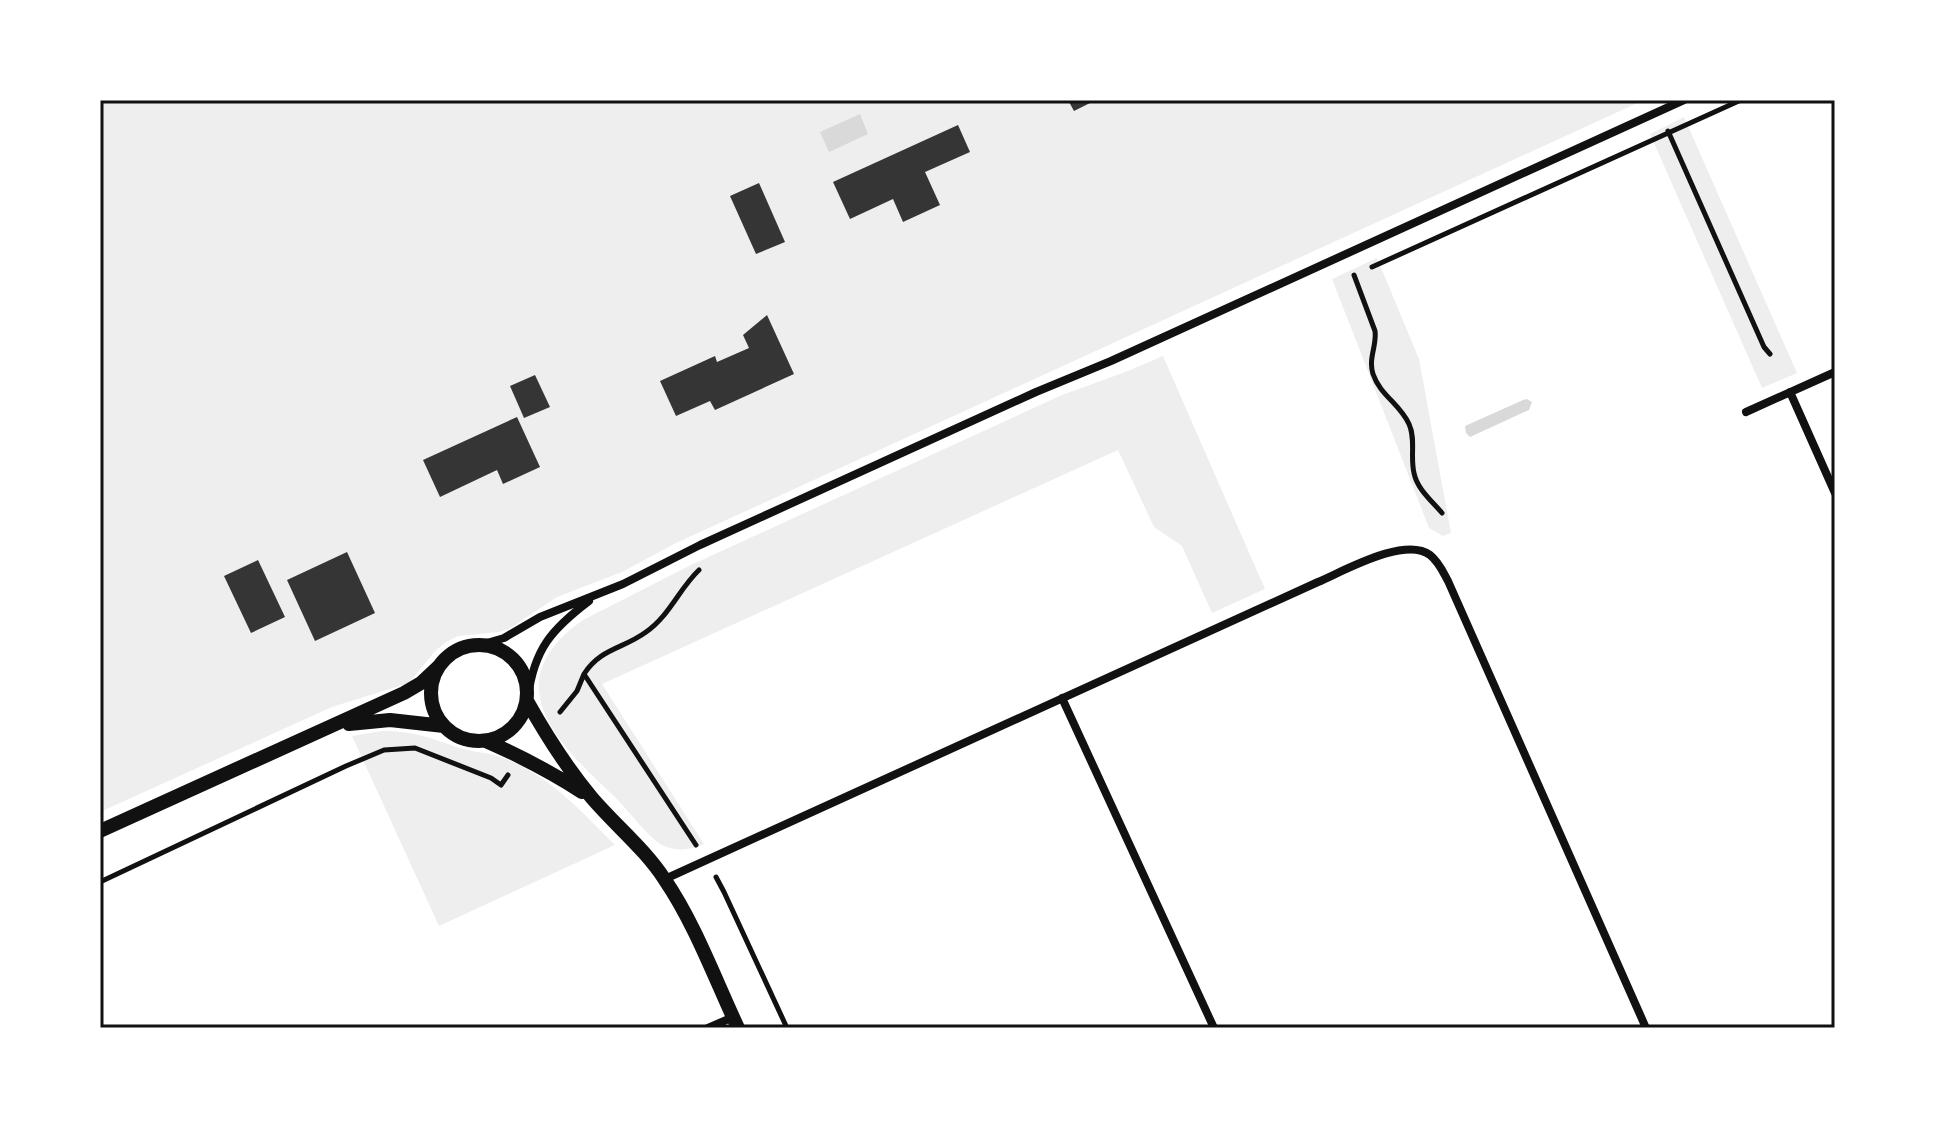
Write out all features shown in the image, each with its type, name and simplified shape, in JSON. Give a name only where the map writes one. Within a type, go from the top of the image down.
[{"type":"street","points":[[100,831],[404,693],[421,683],[459,650],[504,638],[540,617],[596,596],[700,545],[1684,100]]},
{"type":"street","points":[[1746,412],[1835,372]]},
{"type":"street","points":[[1790,392],[1835,493]]},
{"type":"street","points":[[665,879],[1385,554],[1418,549],[1439,564],[1452,590],[1646,1028]]},
{"type":"street","points":[[438,667],[432,682],[431,698],[435,713],[444,726],[456,736],[470,741],[500,737],[513,728],[522,716],[531,673],[541,650],[561,623],[596,596]]},
{"type":"street","points":[[480,645],[509,655],[520,667],[526,681],[528,699],[561,757],[593,799],[665,879],[681,906],[735,1022],[708,1028]]},
{"type":"street","points":[[1062,698],[1214,1028]]},
{"type":"street","points":[[327,728],[361,721],[390,720],[444,726]]},
{"type":"street","points":[[486,741],[548,770],[593,799]]},
{"type":"path","points":[[1369,269],[1741,100]]},
{"type":"path","points":[[1660,111],[1764,347],[1770,354]]},
{"type":"path","points":[[1354,275],[1375,331],[1370,359],[1373,372],[1379,388],[1409,423],[1414,473],[1442,513]]},
{"type":"path","points":[[544,731],[577,691],[592,662],[635,639],[663,618],[700,569]]},
{"type":"path","points":[[584,674],[707,861],[787,1028]]},
{"type":"path","points":[[100,882],[384,750],[415,748],[491,778],[501,785],[521,756]]},
{"type":"shaded area","points":[[100,100],[1644,100],[676,543],[622,572],[557,597],[509,629],[458,636],[435,651],[409,683],[332,707],[100,812]]},
{"type":"shaded area","points":[[860,114],[868,134],[829,152],[820,132]]},
{"type":"shaded area","points":[[1684,117],[1797,373],[1762,388],[1650,134]]},
{"type":"shaded area","points":[[1377,258],[1419,359],[1451,533],[1443,536],[1429,528],[1332,279]]},
{"type":"shaded area","points":[[1163,356],[1265,589],[1212,613],[1182,546],[1154,527],[1118,450],[602,684],[704,844],[678,849],[657,841],[573,756],[556,734],[544,712],[539,689],[542,666],[556,643],[583,620],[691,565],[1062,395]]},
{"type":"shaded area","points":[[1523,400],[1532,402],[1529,410],[1470,437],[1466,433],[1465,426]]},
{"type":"shaded area","points":[[382,731],[422,736],[465,750],[498,756],[519,765],[564,795],[615,845],[439,926],[352,736]]},
{"type":"building","points":[[1068,100],[1096,100],[1074,111]]},
{"type":"building","points":[[958,125],[970,152],[925,172],[940,205],[903,222],[893,199],[850,219],[833,182]]},
{"type":"building","points":[[759,183],[785,242],[756,254],[730,196]]},
{"type":"building","points":[[767,315],[794,374],[715,410],[710,401],[676,416],[660,381],[715,356],[717,362],[749,348],[743,335]]},
{"type":"building","points":[[535,375],[550,407],[524,418],[510,386]]},
{"type":"building","points":[[517,417],[540,467],[503,484],[497,470],[440,497],[423,460]]},
{"type":"building","points":[[347,552],[375,613],[315,641],[287,580]]},
{"type":"building","points":[[258,560],[285,617],[251,633],[224,576]]}]
